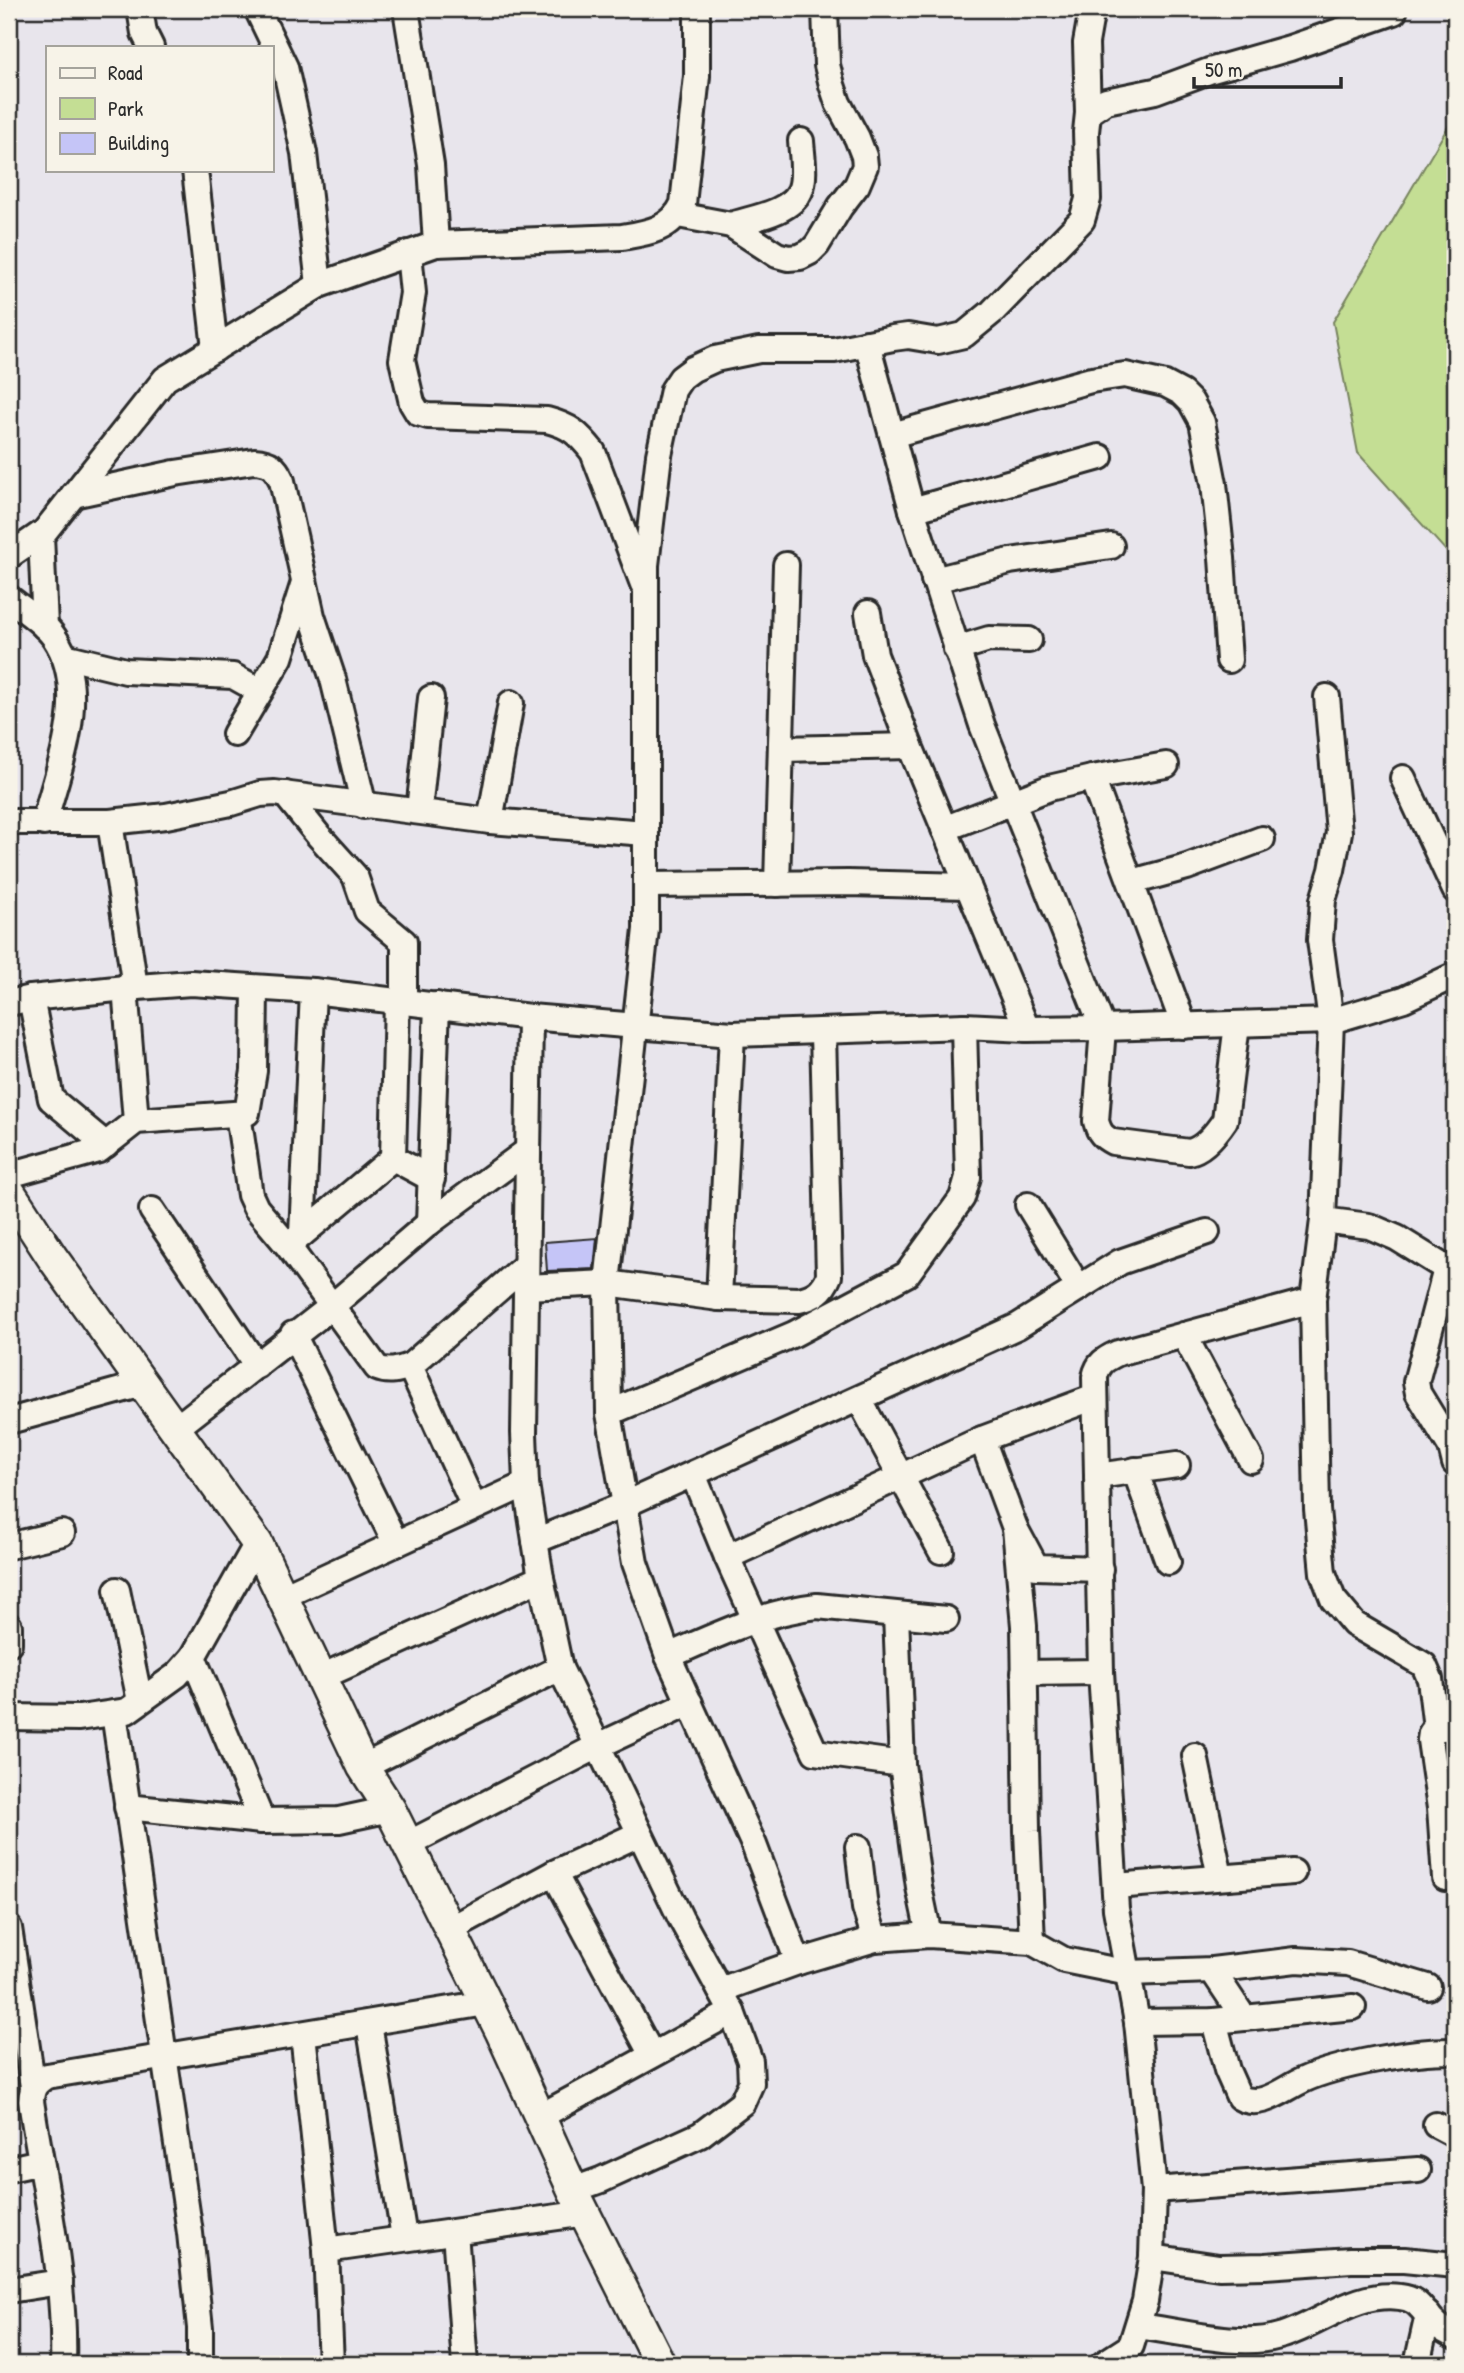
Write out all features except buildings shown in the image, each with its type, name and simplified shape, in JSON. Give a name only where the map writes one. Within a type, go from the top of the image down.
[{"type":"street","points":[[140,9],[144,33],[150,46]]},
{"type":"street","points":[[257,9],[285,67],[304,153],[319,285]]},
{"type":"street","points":[[406,9],[431,165],[436,244]]},
{"type":"street","points":[[9,556],[41,535],[165,379],[319,285],[436,244],[622,237],[667,225],[678,215],[683,204],[697,76],[697,9]]},
{"type":"street","points":[[678,215],[731,225],[777,255],[800,257],[817,245],[863,174],[864,156],[838,103],[827,65],[825,9]]},
{"type":"street","points":[[798,1962],[754,1845],[668,1656],[635,1563],[609,1413],[607,1283],[646,929],[646,565],[659,455],[673,390],[681,378],[693,369],[715,359],[759,350],[834,350],[908,336],[938,341],[964,335],[992,312],[1072,233],[1082,220],[1088,199],[1086,43],[1091,9]]},
{"type":"street","points":[[1088,113],[1106,101],[1155,91],[1394,12]]},
{"type":"street","points":[[731,225],[775,210],[794,200],[801,190],[803,175],[801,141]]},
{"type":"street","points":[[195,172],[215,349]]},
{"type":"street","points":[[409,254],[413,293],[402,360],[408,390],[418,413],[428,416],[547,421],[564,425],[580,436],[593,452],[647,595]]},
{"type":"street","points":[[867,343],[912,510],[956,649],[1012,801],[1103,1028],[1096,1121],[1098,1131],[1104,1138],[1114,1142],[1189,1152],[1198,1149],[1218,1131],[1225,1120],[1237,1024]]},
{"type":"street","points":[[892,435],[1091,380],[1125,375],[1165,384],[1182,393],[1191,402],[1202,422],[1214,484],[1229,660]]},
{"type":"street","points":[[912,510],[1100,457]]},
{"type":"street","points":[[73,495],[175,473],[254,461],[276,467],[282,481],[312,616],[333,679],[364,806]]},
{"type":"street","points":[[41,535],[46,627]]},
{"type":"street","points":[[934,580],[1010,561],[1111,546]]},
{"type":"street","points":[[777,884],[786,565]]},
{"type":"street","points":[[235,734],[280,658],[305,578]]},
{"type":"street","points":[[9,598],[46,627],[64,656],[71,680],[72,704],[44,823]]},
{"type":"street","points":[[868,613],[875,655],[1027,1029]]},
{"type":"street","points":[[956,649],[989,639],[1029,640]]},
{"type":"street","points":[[64,656],[126,671],[233,676],[260,691]]},
{"type":"street","points":[[1327,697],[1339,832],[1332,870],[1322,900],[1320,940],[1331,1021],[1323,1220],[1313,1300],[1317,1510],[1323,1573],[1333,1599],[1354,1624],[1424,1665],[1430,1679],[1435,1720],[1446,1726]]},
{"type":"street","points":[[419,811],[431,698]]},
{"type":"street","points":[[490,821],[511,703]]},
{"type":"street","points":[[782,748],[910,746]]},
{"type":"street","points":[[944,829],[1049,788],[1166,765]]},
{"type":"street","points":[[1092,778],[1184,1026]]},
{"type":"street","points":[[1403,778],[1455,890]]},
{"type":"street","points":[[9,822],[110,822],[179,813],[231,803],[260,794],[285,794],[490,821],[646,833]]},
{"type":"street","points":[[285,794],[355,876],[367,911],[404,942],[393,1158],[295,1240]]},
{"type":"street","points":[[110,822],[130,987],[136,1121]]},
{"type":"street","points":[[1132,882],[1187,867],[1262,839]]},
{"type":"street","points":[[646,885],[968,886]]},
{"type":"street","points":[[106,1145],[51,1100],[20,1000],[191,983],[313,991],[530,1017],[732,1034],[964,1026],[1103,1028],[1331,1021],[1404,999],[1455,975]]},
{"type":"street","points":[[9,1175],[99,1150],[136,1121],[247,1113],[254,1071],[255,988]]},
{"type":"street","points":[[295,1240],[313,991]]},
{"type":"street","points":[[429,1223],[437,1005]]},
{"type":"street","points":[[326,2250],[404,2237],[456,2232],[579,2201],[601,2180],[700,2135],[742,2103],[751,2082],[750,2061],[732,2012],[681,1919],[560,1668],[541,1578],[526,1483],[524,1433],[530,1017]]},
{"type":"street","points":[[609,1413],[794,1334],[907,1273],[962,1198],[968,1177],[964,1026]]},
{"type":"street","points":[[238,1114],[250,1195],[257,1208],[295,1240],[331,1307],[377,1368],[385,1372],[396,1371],[410,1366],[526,1276],[607,1283],[719,1298],[799,1300],[810,1298],[824,1289],[829,1276],[823,1032]]},
{"type":"street","points":[[719,1298],[732,1034]]},
{"type":"street","points":[[176,1428],[257,1366],[293,1334],[331,1307],[429,1223],[527,1151]]},
{"type":"street","points":[[393,1158],[432,1179]]},
{"type":"street","points":[[9,1191],[52,1256],[257,1543],[319,1678],[363,1767],[390,1809],[450,1929],[660,2364]]},
{"type":"street","points":[[1028,1205],[1079,1287]]},
{"type":"street","points":[[152,1210],[257,1366]]},
{"type":"street","points":[[1323,1220],[1369,1226],[1397,1238],[1451,1271],[1416,1382],[1418,1393],[1451,1447],[1455,1463]]},
{"type":"street","points":[[535,1541],[624,1505],[1018,1326],[1120,1262],[1207,1233]]},
{"type":"street","points":[[1114,2361],[1131,2346],[1145,2301],[1152,2257],[1154,2190],[1137,2022],[1116,1909],[1101,1672],[1095,1397],[1097,1367],[1118,1353],[1313,1300]]},
{"type":"street","points":[[293,1334],[396,1544]]},
{"type":"street","points":[[1184,1335],[1251,1460]]},
{"type":"street","points":[[410,1366],[474,1507]]},
{"type":"street","points":[[9,1421],[143,1384]]},
{"type":"street","points":[[727,1557],[982,1439],[1095,1397]]},
{"type":"street","points":[[859,1399],[941,1551]]},
{"type":"street","points":[[982,1439],[1015,1528],[1036,1567],[1100,1569]]},
{"type":"street","points":[[1097,1476],[1177,1465]]},
{"type":"street","points":[[1135,1470],[1168,1562]]},
{"type":"street","points":[[693,1474],[727,1557],[815,1752],[902,1764]]},
{"type":"street","points":[[283,1596],[526,1483]]},
{"type":"street","points":[[1015,1528],[1024,1626],[1032,1942]]},
{"type":"street","points":[[9,1546],[62,1533]]},
{"type":"street","points":[[9,1717],[79,1718],[127,1710],[140,1701],[177,1675],[193,1657],[257,1543]]},
{"type":"street","points":[[319,1678],[541,1578]]},
{"type":"street","points":[[117,1590],[140,1701]]},
{"type":"street","points":[[668,1656],[755,1620],[798,1608],[817,1606],[946,1619]]},
{"type":"street","points":[[896,1615],[902,1764],[919,1887],[929,1935]]},
{"type":"street","points":[[9,1626],[9,1643]]},
{"type":"street","points":[[193,1657],[262,1821]]},
{"type":"street","points":[[363,1767],[560,1668]]},
{"type":"street","points":[[1024,1673],[1101,1672]]},
{"type":"street","points":[[406,1845],[598,1745],[690,1703]]},
{"type":"street","points":[[114,1713],[190,2232],[200,2328],[200,2364]]},
{"type":"street","points":[[1445,1878],[1440,1808],[1430,1740],[1431,1733],[1446,1726]]},
{"type":"street","points":[[1195,1756],[1220,1877]]},
{"type":"street","points":[[127,1807],[262,1821],[339,1820],[390,1809]]},
{"type":"street","points":[[450,1929],[554,1873],[639,1833]]},
{"type":"street","points":[[858,1847],[865,1908],[875,1939]]},
{"type":"street","points":[[1115,1886],[1293,1872]]},
{"type":"street","points":[[554,1873],[652,2055]]},
{"type":"street","points":[[9,1928],[33,2087],[31,2101],[60,2282],[64,2327],[63,2364]]},
{"type":"street","points":[[720,1990],[798,1962],[875,1939],[929,1935],[1032,1942],[1065,1960],[1129,1973],[1212,1970],[1296,1960],[1348,1964],[1428,1987]]},
{"type":"street","points":[[1212,1970],[1244,2018]]},
{"type":"street","points":[[33,2087],[47,2076],[486,2003]]},
{"type":"street","points":[[1137,2022],[1213,2021],[1353,2007]]},
{"type":"street","points":[[541,2116],[732,2012]]},
{"type":"street","points":[[1213,2021],[1227,2070],[1239,2097],[1254,2103],[1305,2079],[1372,2060],[1455,2050]]},
{"type":"street","points":[[369,2024],[404,2237]]},
{"type":"street","points":[[303,2034],[326,2250],[331,2364]]},
{"type":"street","points":[[9,2169],[41,2162]]},
{"type":"street","points":[[1154,2190],[1418,2170]]},
{"type":"street","points":[[456,2232],[465,2364]]},
{"type":"street","points":[[1152,2257],[1219,2267],[1351,2260],[1404,2260],[1455,2265]]},
{"type":"street","points":[[9,2290],[60,2282]]},
{"type":"street","points":[[1138,2326],[1253,2342],[1311,2325],[1361,2299],[1401,2297],[1417,2302],[1441,2328],[1455,2336]]},
{"type":"street","points":[[1418,2364],[1428,2315]]},
{"type":"green space","points":[[1455,115],[1455,561],[1358,453],[1333,322]]}]
